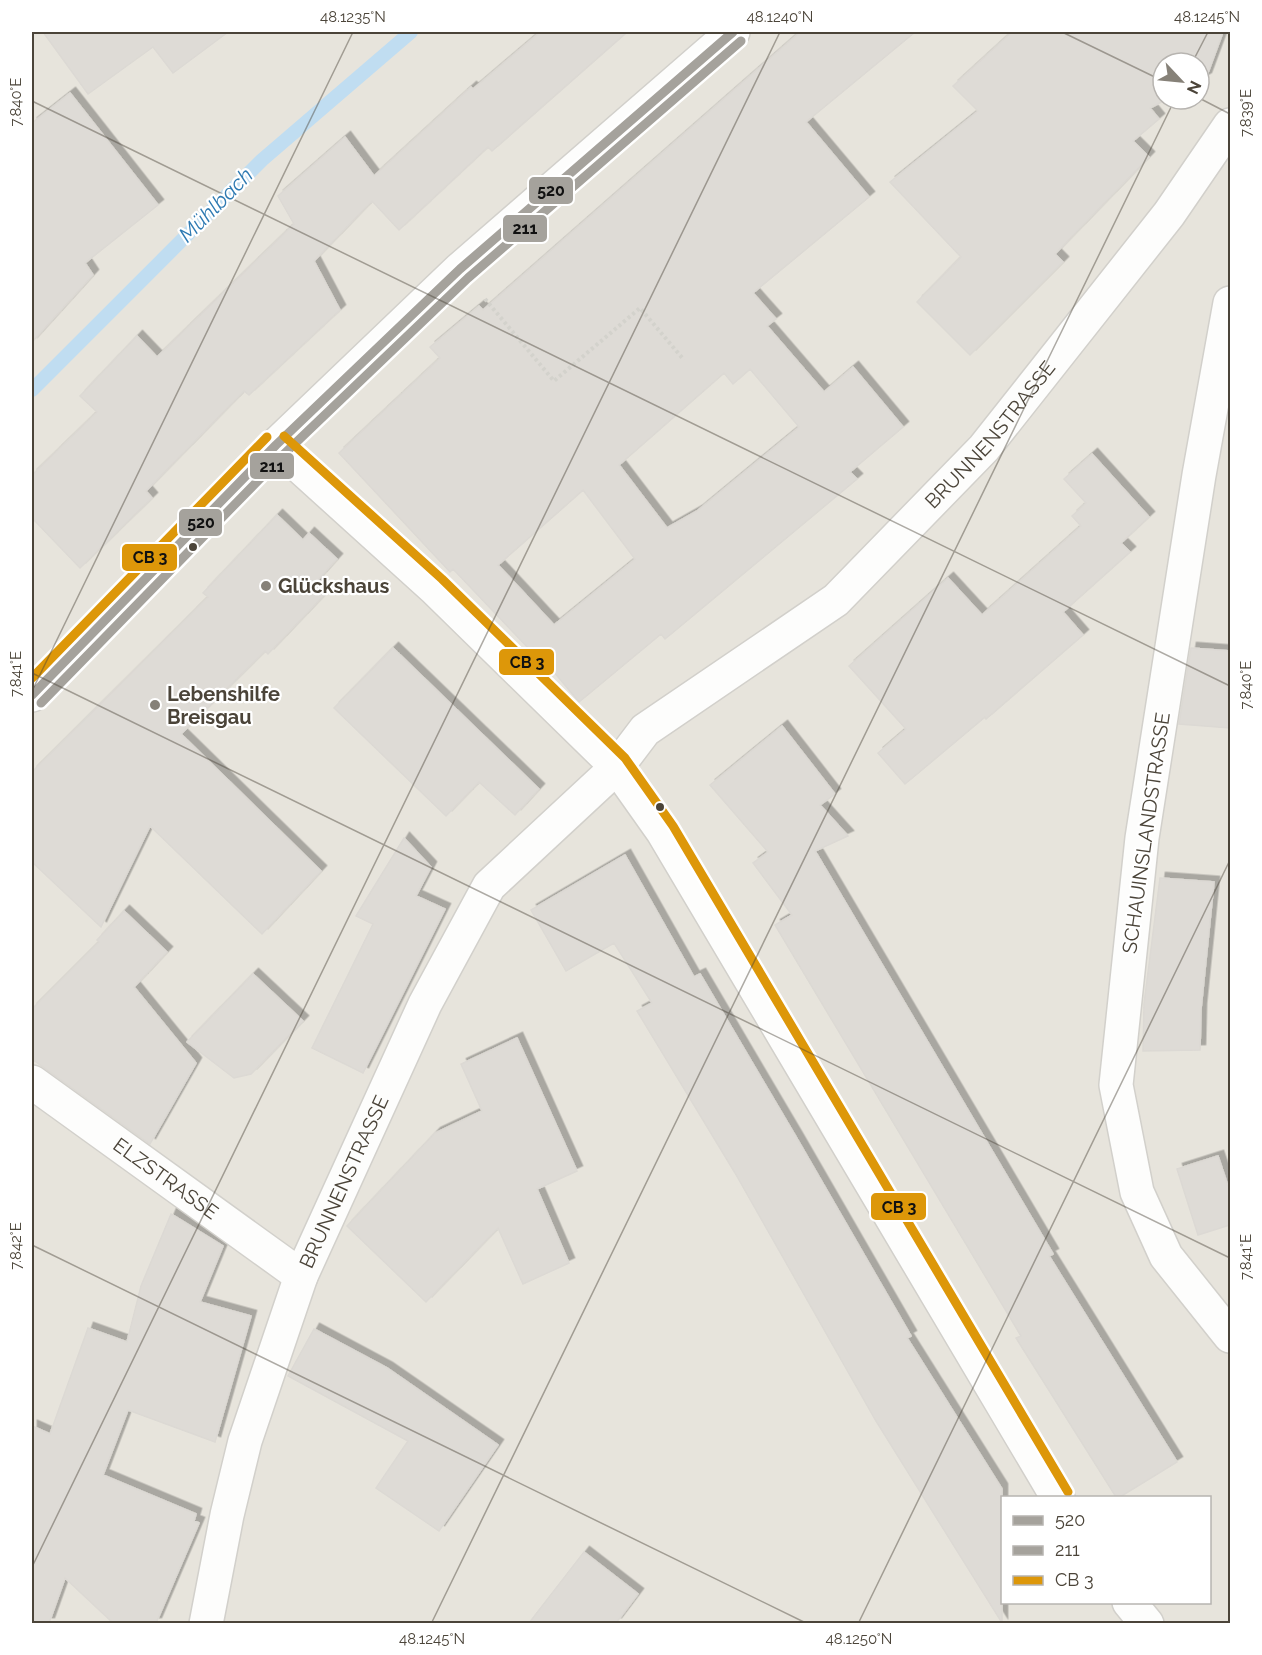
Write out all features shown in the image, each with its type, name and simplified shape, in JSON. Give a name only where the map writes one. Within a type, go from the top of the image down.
[{"type":"street","points":[[32,695],[276,445],[460,269],[733,32]]},
{"type":"street","name":"BRUNNENSTRASSE","points":[[206,1623],[227,1515],[245,1441],[301,1276],[425,1004],[489,886],[617,768],[645,730],[836,600],[984,448],[1169,214],[1230,125]]},
{"type":"street","name":"SCHAUINSLANDSTRASSE","points":[[1230,303],[1199,475],[1142,838],[1116,1084],[1137,1192],[1166,1256],[1230,1336]]},
{"type":"street","points":[[276,445],[434,588],[617,768],[663,832],[1057,1496]]},
{"type":"street","name":"ELZSTRASSE","points":[[32,1082],[301,1276]]},
{"type":"street","points":[[1131,1604],[1147,1623]]},
{"type":"path","points":[[460,269],[554,381],[640,308],[684,360]]},
{"type":"shaded area","points":[[32,32],[1230,32],[1230,1623],[32,1623]]},
{"type":"building","points":[[43,32],[228,32],[173,73],[153,47],[88,94]]},
{"type":"building","points":[[540,32],[627,32],[492,151],[488,147],[399,230],[372,201],[314,261],[340,310],[249,395],[244,391],[146,491],[152,498],[80,568],[32,518],[32,475],[97,412],[80,396],[137,336],[157,357],[294,224],[278,196],[345,137],[374,176],[471,87],[473,89]]},
{"type":"building","points":[[800,32],[915,32],[806,122],[869,197],[753,293],[776,319],[767,326],[824,392],[853,367],[903,427],[850,472],[857,479],[665,639],[661,634],[579,702],[533,647],[530,650],[453,569],[450,572],[339,453],[440,358],[430,347],[479,306],[483,310]],"holes":[[[750,369],[799,427],[697,511],[667,528],[619,465],[724,373],[733,384]],[[583,490],[635,559],[554,625],[498,565]]]},
{"type":"building","points":[[1012,32],[1223,32],[1211,64],[1211,51],[1151,51],[1150,108],[1159,119],[1133,141],[1149,157],[1055,254],[1063,262],[970,355],[917,302],[961,257],[890,182],[978,111],[953,86]]},
{"type":"building","points":[[70,93],[158,205],[85,263],[93,275],[32,342],[32,123]]},
{"type":"building","points":[[1092,454],[1149,517],[1121,543],[1130,552],[1063,612],[1083,635],[986,719],[985,717],[905,784],[878,753],[906,729],[849,666],[948,578],[982,615],[1081,526],[1072,516],[1086,503],[1064,479]]},
{"type":"building","points":[[277,515],[303,540],[309,533],[337,559],[317,581],[328,591],[268,654],[265,651],[181,734],[321,871],[262,934],[150,826],[101,927],[32,862],[32,772],[208,597],[203,593]]},
{"type":"building","points":[[393,648],[539,789],[515,815],[479,782],[446,816],[334,708]]},
{"type":"building","points":[[1191,648],[1230,651],[1230,728],[1179,724]]},
{"type":"building","points":[[782,726],[835,794],[820,805],[848,836],[815,851],[1053,1254],[1049,1256],[1177,1462],[1122,1496],[1115,1496],[1016,1338],[1021,1336],[775,925],[792,915],[753,863],[768,852],[710,785]]},
{"type":"building","points":[[404,838],[431,867],[416,896],[445,909],[363,1073],[312,1048],[373,924],[356,916]]},
{"type":"building","points":[[625,855],[694,977],[700,974],[796,1137],[911,1336],[907,1338],[1002,1489],[1002,1623],[876,1421],[735,1173],[637,1011],[652,1003],[614,943],[566,971],[531,910]]},
{"type":"building","points":[[1160,878],[1214,882],[1201,1009],[1200,1050],[1143,1051],[1144,1004]]},
{"type":"building","points":[[124,911],[167,952],[134,987],[196,1063],[150,1144],[32,1059],[32,1009],[99,942],[97,940]]},
{"type":"building","points":[[253,974],[303,1021],[251,1074],[234,1078],[187,1042]]},
{"type":"building","points":[[517,1038],[577,1171],[537,1189],[569,1263],[523,1284],[498,1228],[426,1302],[347,1226],[435,1133],[482,1111],[461,1064]]},
{"type":"building","points":[[1218,1156],[1230,1192],[1230,1225],[1198,1235],[1177,1169]]},
{"type":"building","points":[[171,1214],[223,1246],[200,1302],[251,1316],[215,1442],[128,1410],[103,1475],[196,1514],[194,1521],[199,1523],[156,1623],[113,1623],[65,1578],[49,1623],[32,1623],[32,1426],[50,1434],[88,1328],[127,1342],[141,1286]]},
{"type":"building","points":[[314,1329],[387,1368],[498,1445],[439,1531],[376,1488],[408,1441],[288,1376]]},
{"type":"building","points":[[584,1552],[638,1594],[616,1623],[529,1623]]},
{"type":"waterway","name":"Mühlbach","points":[[32,390],[262,160],[411,32]]},
{"type":"transit line","name":"520","points":[[32,695],[276,445],[460,269],[733,32]]},
{"type":"transit line","name":"211","points":[[41,703],[284,454],[468,278],[741,41]]},
{"type":"transit line","points":[[284,436],[442,579],[625,758],[673,826],[1068,1492]]},
{"type":"transit line","points":[[32,678],[267,437]]},
{"type":"place","name":"Glückshaus","points":[[266,586]]},
{"type":"place","name":"Lebenshilfe Breisgau","points":[[155,705]]}]
